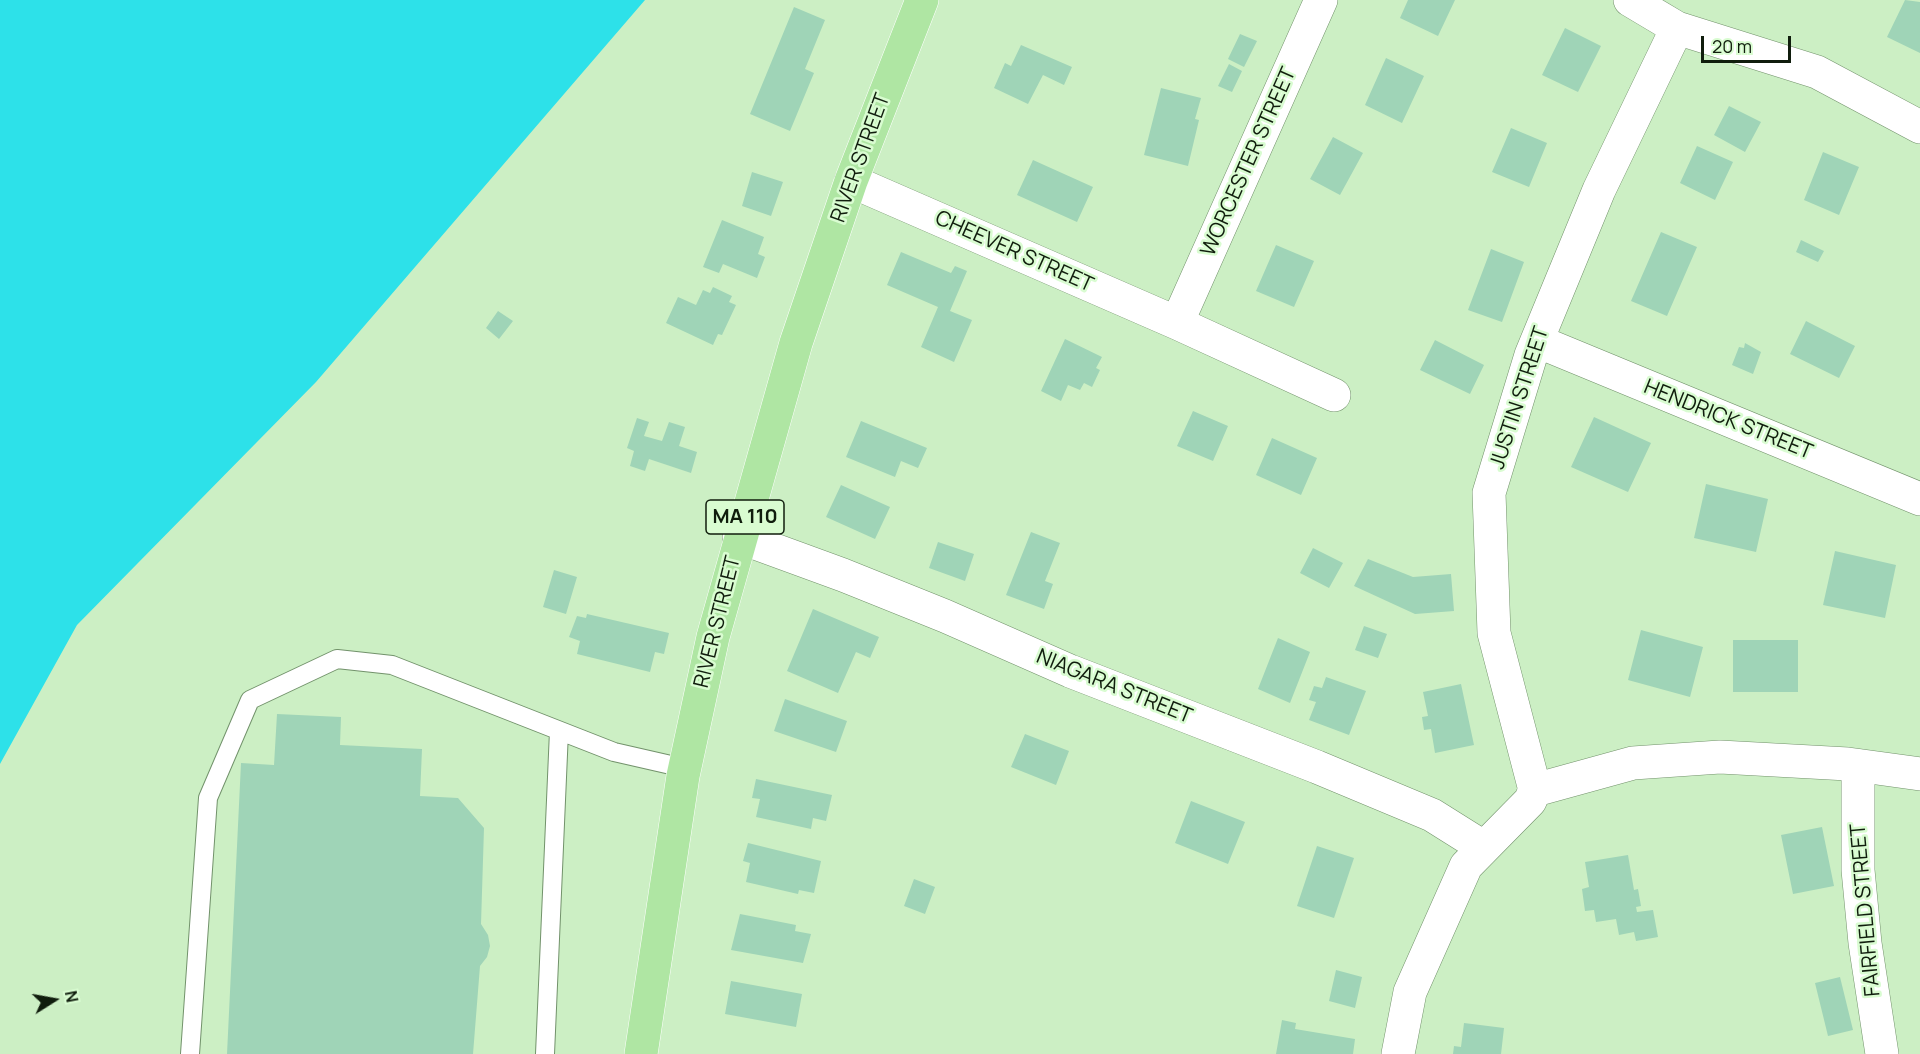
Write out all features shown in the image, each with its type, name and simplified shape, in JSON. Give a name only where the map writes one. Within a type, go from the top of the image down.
[{"type":"main road","name":"RIVER STREET","points":[[641,1054],[684,768],[713,637],[739,537],[796,343],[851,181],[922,0]]},
{"type":"street","name":"WORCESTER STREET","points":[[1177,323],[1321,0]]},
{"type":"street","points":[[1630,0],[1677,28],[1817,72],[1920,127]]},
{"type":"street","name":"JUSTIN STREET","points":[[1536,790],[1494,633],[1490,493],[1537,341],[1599,190],[1677,28]]},
{"type":"street","name":"CHEEVER STREET","points":[[851,181],[1177,323],[1334,395]]},
{"type":"street","name":"HENDRICK STREET","points":[[1537,341],[1920,499]]},
{"type":"street","name":"NIAGARA STREET","points":[[739,537],[873,588],[1070,671],[1317,767],[1432,815],[1483,847]]},
{"type":"street","points":[[1398,1054],[1410,992],[1466,866],[1530,801],[1536,790],[1633,763],[1720,757],[1858,766],[1920,774]]},
{"type":"street","name":"FAIRFIELD STREET","points":[[1858,766],[1858,870],[1865,943],[1882,1054]]},
{"type":"lane","points":[[190,1054],[208,798],[250,700],[338,659],[392,665],[614,752],[684,768]]},
{"type":"lane","points":[[545,1054],[559,730]]},
{"type":"water","points":[[0,0],[645,0],[316,382],[77,625],[0,764]]},
{"type":"building","points":[[1408,0],[1455,0],[1438,36],[1400,18]]},
{"type":"building","points":[[1905,0],[1920,2],[1920,53],[1887,37]]},
{"type":"building","points":[[794,7],[825,20],[805,69],[814,73],[790,131],[750,114]]},
{"type":"building","points":[[1565,28],[1601,46],[1578,92],[1542,75]]},
{"type":"building","points":[[1240,34],[1257,41],[1244,67],[1228,59]]},
{"type":"building","points":[[1021,45],[1072,67],[1064,85],[1043,75],[1028,104],[994,88],[1005,63],[1011,66]]},
{"type":"building","points":[[1386,58],[1424,76],[1402,123],[1365,105]]},
{"type":"building","points":[[1229,64],[1242,71],[1232,92],[1218,86]]},
{"type":"building","points":[[1161,88],[1201,98],[1195,119],[1199,120],[1188,166],[1144,155]]},
{"type":"building","points":[[1729,106],[1761,122],[1745,152],[1714,135]]},
{"type":"building","points":[[1511,128],[1547,143],[1529,187],[1492,172]]},
{"type":"building","points":[[1333,137],[1363,153],[1340,195],[1310,179]]},
{"type":"building","points":[[1697,146],[1733,162],[1715,200],[1680,183]]},
{"type":"building","points":[[1823,152],[1859,167],[1839,215],[1804,200]]},
{"type":"building","points":[[1033,160],[1093,187],[1077,222],[1017,195]]},
{"type":"building","points":[[752,172],[783,182],[771,216],[742,206]]},
{"type":"building","points":[[722,220],[764,237],[758,254],[765,257],[757,278],[723,264],[719,273],[703,267]]},
{"type":"building","points":[[1661,232],[1697,247],[1667,316],[1631,301]]},
{"type":"building","points":[[1801,240],[1824,251],[1818,262],[1796,252]]},
{"type":"building","points":[[1276,245],[1314,261],[1294,307],[1256,291]]},
{"type":"building","points":[[1491,249],[1524,262],[1502,322],[1468,310]]},
{"type":"building","points":[[901,252],[951,273],[955,266],[967,271],[950,311],[972,320],[954,362],[921,347],[938,307],[887,285]]},
{"type":"building","points":[[713,287],[732,296],[729,302],[736,305],[722,335],[718,334],[713,345],[666,323],[678,297],[696,305],[703,290],[710,293]]},
{"type":"building","points":[[498,311],[513,321],[499,339],[486,328]]},
{"type":"building","points":[[1806,321],[1855,346],[1839,378],[1790,354]]},
{"type":"building","points":[[1065,339],[1102,357],[1096,368],[1100,370],[1092,387],[1084,383],[1080,390],[1068,385],[1061,401],[1041,391]]},
{"type":"building","points":[[1435,340],[1484,365],[1470,394],[1420,370]]},
{"type":"building","points":[[1745,343],[1761,352],[1753,374],[1732,365],[1739,347],[1744,348]]},
{"type":"building","points":[[1193,411],[1228,426],[1213,461],[1177,446]]},
{"type":"building","points":[[1594,417],[1651,443],[1628,492],[1571,467]]},
{"type":"building","points":[[637,418],[649,422],[644,436],[662,441],[669,422],[685,427],[679,446],[697,452],[691,473],[649,459],[645,471],[630,466],[634,451],[627,448]]},
{"type":"building","points":[[861,421],[927,448],[918,468],[901,461],[895,477],[846,457]]},
{"type":"building","points":[[1272,438],[1317,458],[1301,495],[1256,475]]},
{"type":"building","points":[[1706,484],[1768,499],[1756,552],[1694,538]]},
{"type":"building","points":[[841,485],[890,507],[875,539],[826,517]]},
{"type":"building","points":[[1031,532],[1060,543],[1045,581],[1053,584],[1044,609],[1006,595]]},
{"type":"building","points":[[938,542],[974,554],[965,581],[929,568]]},
{"type":"building","points":[[1313,548],[1343,563],[1329,588],[1300,573]]},
{"type":"building","points":[[1835,551],[1896,565],[1885,618],[1823,605]]},
{"type":"building","points":[[1368,559],[1413,577],[1451,574],[1454,611],[1415,614],[1354,586]]},
{"type":"building","points":[[554,570],[577,577],[566,614],[543,607]]},
{"type":"building","points":[[813,609],[879,637],[870,658],[856,652],[838,693],[787,671]]},
{"type":"building","points":[[587,614],[669,633],[664,654],[655,652],[650,672],[577,654],[580,641],[569,637],[577,616],[586,618]]},
{"type":"building","points":[[1364,626],[1387,634],[1378,658],[1355,650]]},
{"type":"building","points":[[1641,630],[1703,647],[1690,697],[1628,680]]},
{"type":"building","points":[[1278,638],[1310,652],[1290,703],[1258,689]]},
{"type":"building","points":[[1733,640],[1798,640],[1798,692],[1733,692]]},
{"type":"building","points":[[1326,677],[1366,691],[1349,735],[1309,720],[1316,702],[1309,700],[1314,686],[1322,688]]},
{"type":"building","points":[[1461,684],[1474,745],[1435,753],[1431,729],[1424,730],[1422,717],[1428,716],[1423,692]]},
{"type":"building","points":[[785,699],[847,721],[836,752],[774,731]]},
{"type":"building","points":[[277,714],[341,717],[340,745],[422,749],[420,796],[458,798],[484,828],[481,924],[488,935],[490,946],[487,957],[480,966],[473,1054],[227,1054],[241,763],[274,765]]},
{"type":"building","points":[[1025,734],[1069,751],[1056,785],[1011,767]]},
{"type":"building","points":[[756,779],[832,795],[826,821],[813,818],[811,829],[756,817],[760,799],[752,798]]},
{"type":"building","points":[[1191,801],[1245,822],[1228,864],[1175,843]]},
{"type":"building","points":[[1822,827],[1834,886],[1793,894],[1781,835]]},
{"type":"building","points":[[748,843],[821,861],[814,893],[799,890],[798,894],[746,882],[750,863],[743,861]]},
{"type":"building","points":[[1317,846],[1354,858],[1334,918],[1297,906]]},
{"type":"building","points":[[1628,855],[1634,890],[1638,889],[1641,906],[1636,907],[1637,912],[1653,910],[1658,937],[1636,941],[1634,932],[1619,935],[1616,919],[1596,922],[1594,910],[1585,911],[1582,889],[1589,887],[1585,862]]},
{"type":"building","points":[[914,879],[935,887],[925,914],[904,906]]},
{"type":"building","points":[[740,914],[796,925],[795,931],[811,934],[803,963],[731,950]]},
{"type":"building","points":[[1336,970],[1362,977],[1355,1008],[1329,1001]]},
{"type":"building","points":[[1840,977],[1853,1030],[1828,1036],[1815,983]]},
{"type":"building","points":[[731,981],[802,994],[796,1027],[725,1014]]},
{"type":"building","points":[[1282,1020],[1296,1023],[1295,1029],[1355,1039],[1353,1054],[1276,1054]]},
{"type":"building","points":[[1464,1023],[1504,1028],[1501,1054],[1453,1054],[1454,1046],[1461,1047]]}]
